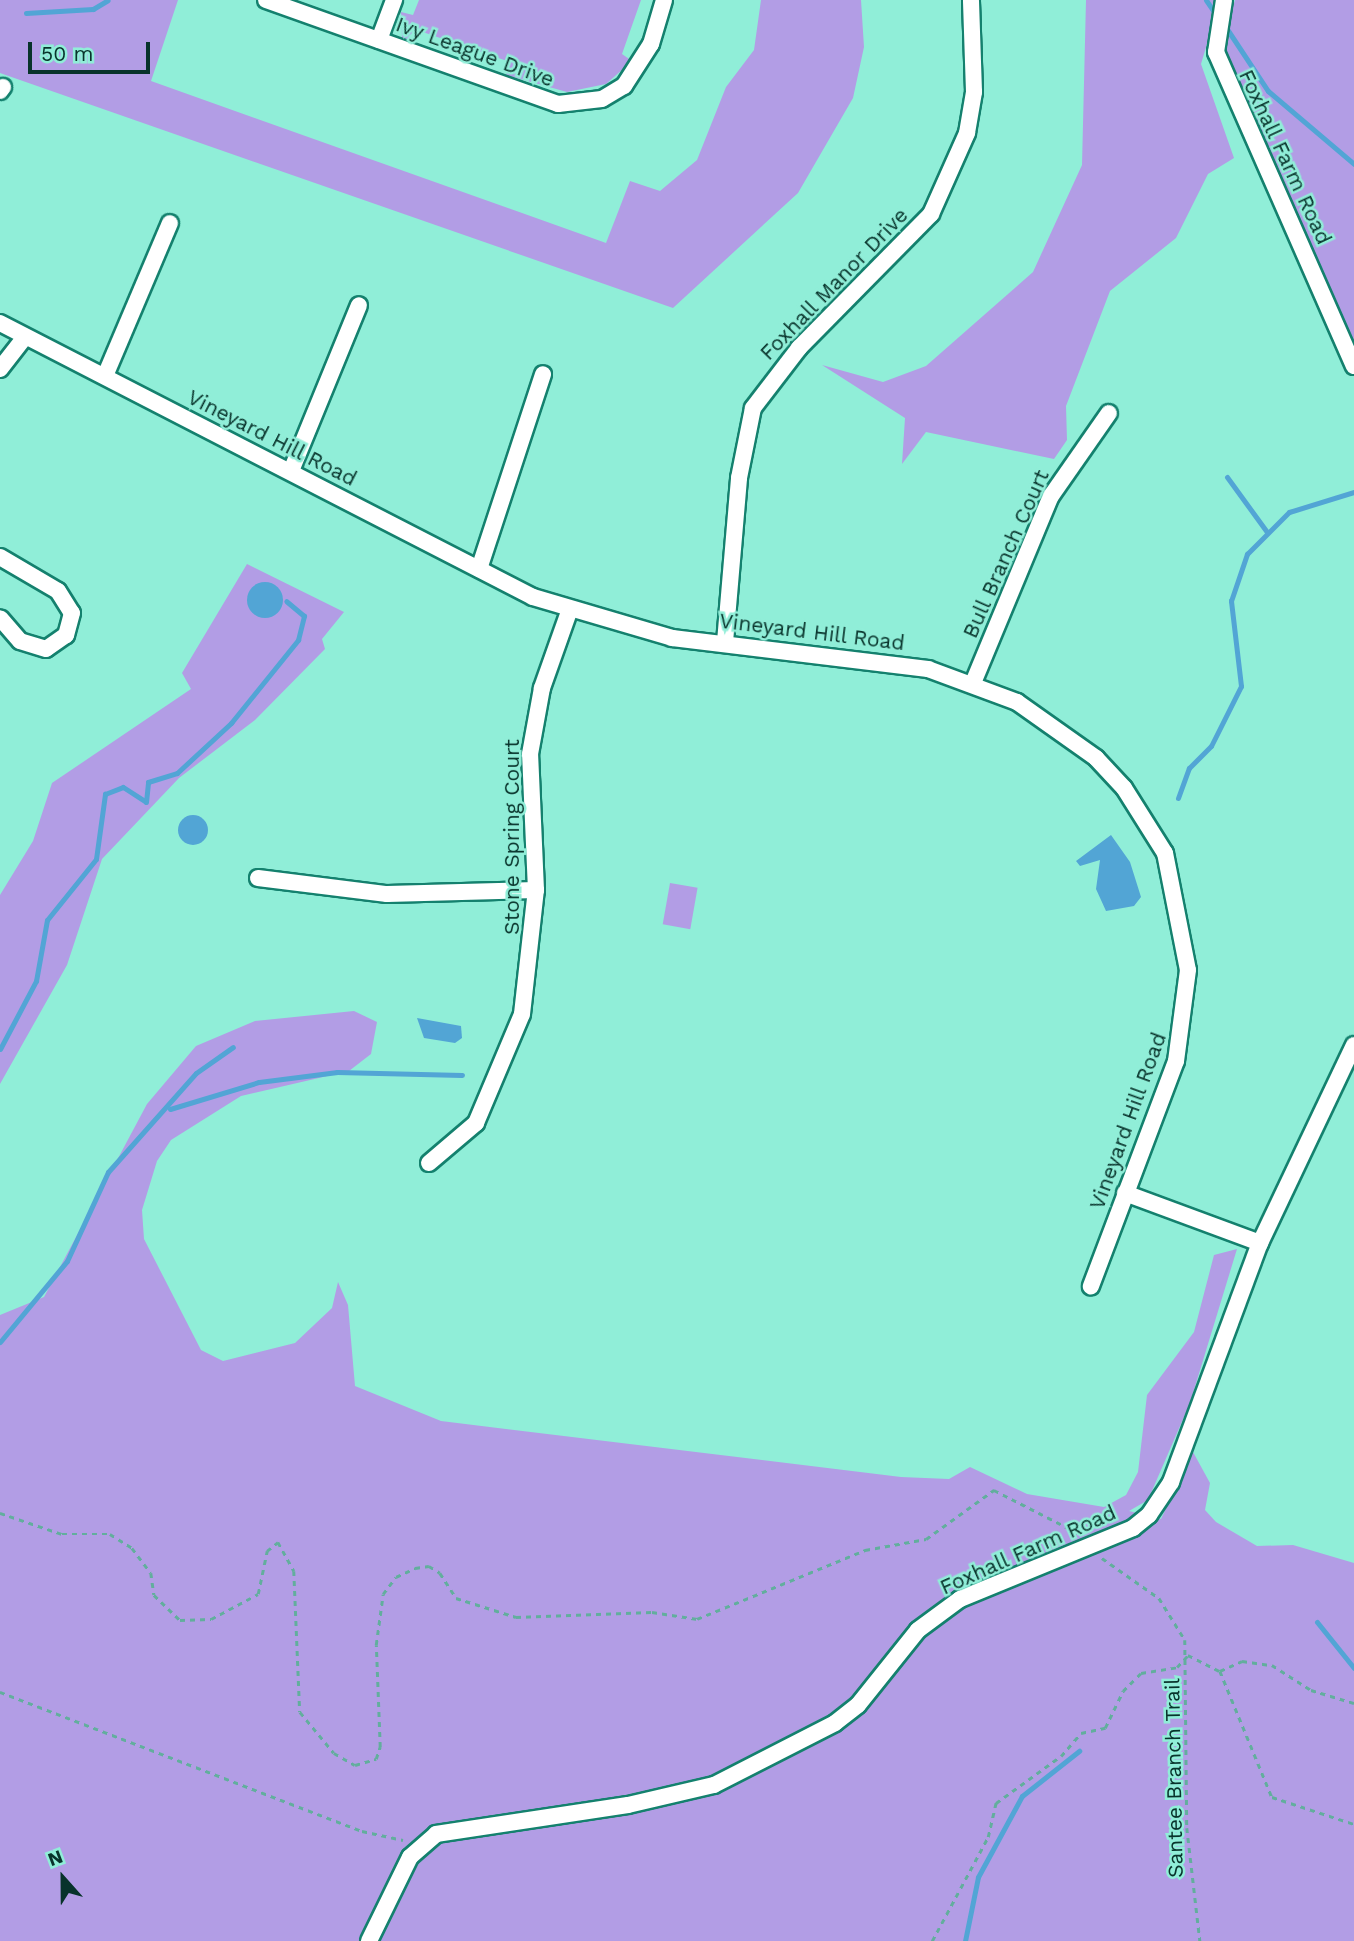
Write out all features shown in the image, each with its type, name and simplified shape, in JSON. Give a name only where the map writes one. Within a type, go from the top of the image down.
[{"type":"street","name":"Ivy League Drive","points":[[266,0],[558,104],[582,103],[624,86],[640,66],[664,0]]},
{"type":"street","name":"Ivy League Drive","points":[[379,40],[394,0]]},
{"type":"street","name":"Foxhall Manor Drive","points":[[725,642],[739,478],[753,408],[799,348],[931,214],[967,134],[974,92],[971,0]]},
{"type":"street","name":"Foxhall Farm Road","points":[[1223,2],[1216,26],[1223,71],[1354,366]]},
{"type":"street","points":[[105,376],[170,223]]},
{"type":"street","points":[[291,471],[359,305]]},
{"type":"street","name":"Vineyard Hill Road","points":[[0,323],[479,569],[570,609],[673,638],[884,659],[973,683],[1055,724],[1096,758],[1147,820],[1175,886],[1188,971],[1185,1017],[1177,1061],[1091,1286]]},
{"type":"street","points":[[0,369],[25,337]]},
{"type":"street","points":[[479,569],[543,374]]},
{"type":"street","name":"Bull Branch Court","points":[[973,683],[1051,496],[1109,412]]},
{"type":"street","points":[[0,618],[20,641],[46,649],[66,635],[72,613],[58,591],[1,559]]},
{"type":"street","name":"Stone Spring Court","points":[[429,1163],[475,1123],[509,1055],[530,975],[537,890],[530,754],[542,688],[570,609]]},
{"type":"street","points":[[258,878],[387,894],[537,890]]},
{"type":"street","name":"Foxhall Farm Road","points":[[419,1847],[453,1828],[628,1805],[714,1785],[843,1717],[918,1630],[960,1599],[1092,1545],[1141,1521],[1171,1482],[1254,1241],[1354,1045]]},
{"type":"street","points":[[1125,1193],[1254,1241]]},
{"type":"street","points":[[369,1941],[419,1847]]},
{"type":"path","name":"Santee Branch Trail","points":[[0,1513],[52,1532],[110,1534],[132,1548],[150,1573],[154,1595],[180,1620],[211,1619],[258,1594],[267,1551],[278,1542],[294,1571],[300,1712],[334,1753],[355,1765],[376,1759],[380,1747],[376,1645],[383,1594],[396,1577],[415,1568],[429,1566],[440,1573],[456,1598],[516,1617],[592,1612],[697,1619],[865,1550],[926,1539],[994,1490],[1048,1513],[1092,1545],[1109,1569],[1171,1610],[1188,1655],[1187,1828],[1200,1941]]},
{"type":"path","name":"Santee Branch Trail","points":[[1188,1655],[1220,1671]]},
{"type":"path","points":[[932,1941],[988,1837],[996,1803],[1060,1756],[1081,1733],[1105,1728],[1123,1691],[1141,1673],[1177,1667],[1188,1655]]},
{"type":"path","points":[[1354,1703],[1311,1690],[1272,1665],[1242,1661],[1220,1671],[1272,1797],[1354,1825]]},
{"type":"path","points":[[0,1692],[362,1832],[419,1847]]},
{"type":"shaded area","points":[[0,0],[178,0],[151,81],[606,243],[630,181],[660,191],[697,160],[726,87],[754,50],[761,0],[861,0],[864,47],[853,98],[798,193],[673,308],[0,73]]},
{"type":"shaded area","points":[[419,0],[641,0],[622,54],[632,61],[606,84],[567,92],[506,75],[510,62],[414,29],[408,40],[402,38],[401,12],[413,15]]},
{"type":"shaded area","points":[[1086,0],[1220,0],[1201,64],[1234,158],[1208,174],[1176,238],[1110,291],[1066,406],[1067,440],[1054,459],[926,432],[902,464],[905,418],[822,365],[883,382],[926,366],[1033,272],[1082,165]]},
{"type":"shaded area","points":[[1235,0],[1354,0],[1354,353],[1223,57],[1222,41]]},
{"type":"shaded area","points":[[247,564],[344,612],[322,639],[325,649],[255,720],[179,778],[102,859],[67,965],[0,1084],[0,895],[33,841],[52,783],[191,689],[182,673]]},
{"type":"shaded area","points":[[670,883],[698,888],[690,929],[663,924]]},
{"type":"shaded area","points":[[354,1011],[377,1022],[371,1054],[349,1071],[241,1096],[171,1140],[157,1161],[142,1210],[144,1239],[201,1350],[223,1361],[295,1343],[332,1308],[338,1282],[348,1305],[355,1386],[441,1421],[901,1477],[949,1479],[970,1467],[1027,1494],[1104,1507],[1126,1495],[1138,1472],[1147,1395],[1194,1332],[1214,1255],[1237,1249],[1190,1403],[1148,1500],[1129,1511],[1161,1519],[1193,1452],[1210,1483],[1205,1510],[1216,1522],[1257,1546],[1293,1545],[1354,1563],[1354,1941],[0,1941],[0,1315],[44,1297],[147,1104],[196,1046],[255,1021]]},
{"type":"water","points":[[265,582],[278,587],[283,600],[278,613],[265,618],[252,613],[247,600],[252,587]]},
{"type":"water","points":[[193,815],[204,819],[208,830],[204,841],[193,845],[182,841],[178,830],[182,819]]},
{"type":"water","points":[[1111,835],[1130,862],[1141,897],[1134,906],[1106,911],[1096,889],[1100,860],[1080,866],[1076,861]]},
{"type":"water","points":[[417,1018],[461,1026],[462,1038],[455,1043],[424,1038]]},
{"type":"waterway","points":[[26,13],[93,9],[108,0]]},
{"type":"waterway","points":[[1206,0],[1216,15]]},
{"type":"waterway","points":[[1225,26],[1268,91],[1354,164]]},
{"type":"waterway","points":[[1227,477],[1267,532]]},
{"type":"waterway","points":[[1178,798],[1189,768],[1211,746],[1241,686],[1231,601],[1247,554],[1289,512],[1354,492]]},
{"type":"waterway","points":[[0,1049],[36,981],[47,920],[96,859],[105,794],[123,787],[146,802],[148,782],[177,773],[231,723],[298,640],[304,616],[286,601]]},
{"type":"waterway","points":[[0,1342],[67,1261],[108,1172],[196,1073],[233,1047]]},
{"type":"waterway","points":[[170,1109],[259,1082],[337,1072],[462,1075]]},
{"type":"waterway","points":[[1317,1622],[1354,1668]]},
{"type":"waterway","points":[[965,1941],[978,1877],[1022,1796],[1079,1751]]}]
